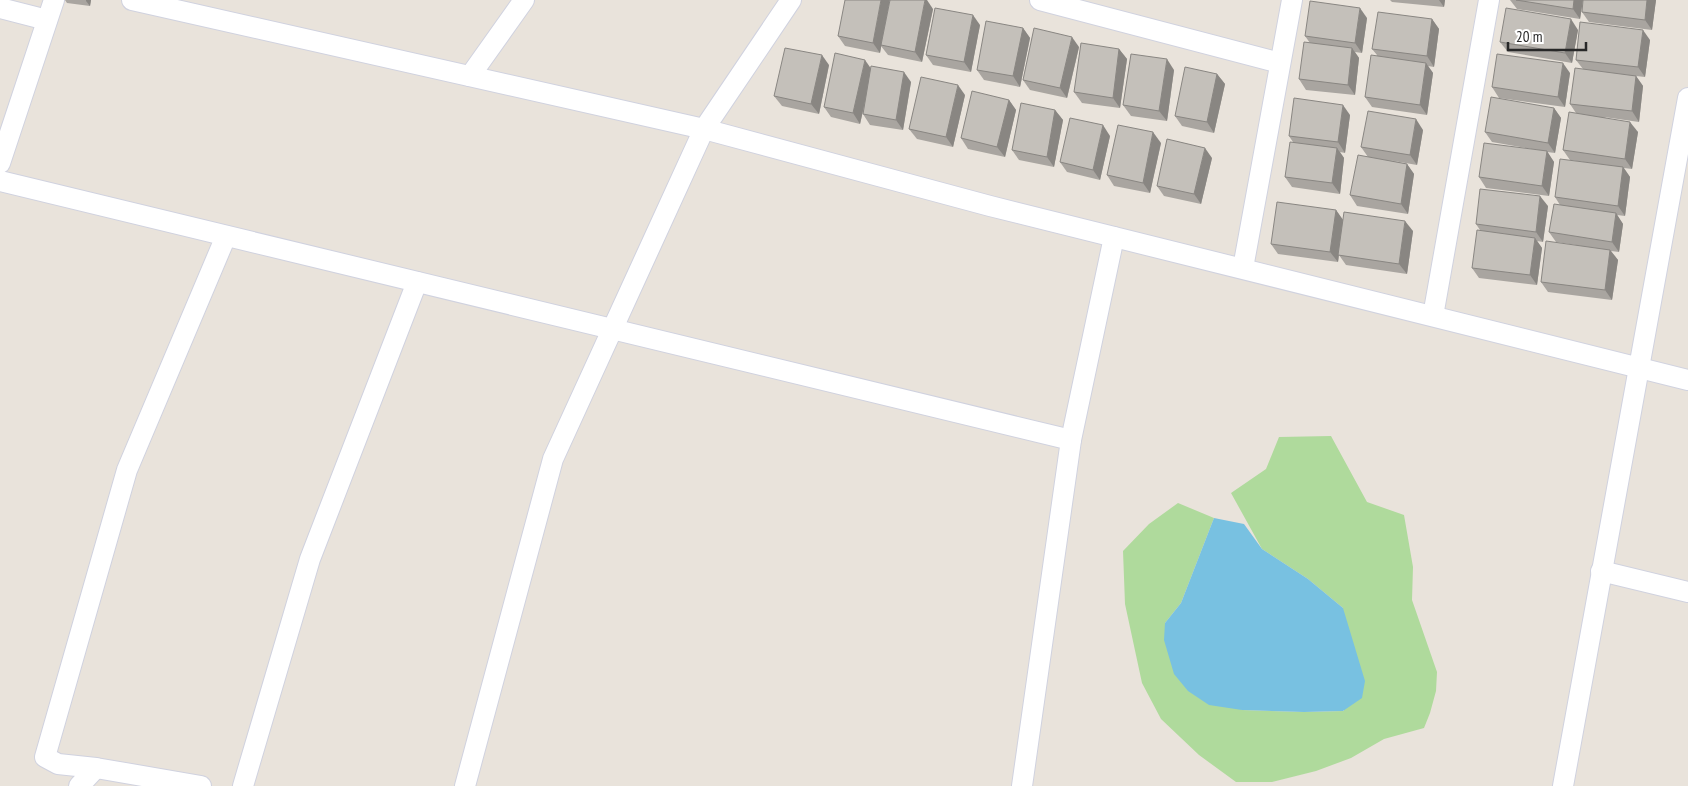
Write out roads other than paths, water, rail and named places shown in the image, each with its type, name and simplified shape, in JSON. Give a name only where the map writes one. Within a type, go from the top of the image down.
[{"type":"street","points":[[0,163],[5,131],[54,0]]},
{"type":"street","points":[[132,0],[704,129],[980,203],[1688,380]]},
{"type":"street","points":[[470,76],[524,0]]},
{"type":"street","points":[[465,786],[553,459],[610,330],[704,129],[791,0]]},
{"type":"street","points":[[1040,0],[1280,63]]},
{"type":"street","points":[[1243,268],[1292,0]]},
{"type":"street","points":[[1433,316],[1489,0]]},
{"type":"street","points":[[0,8],[47,20]]},
{"type":"street","points":[[1562,786],[1640,368],[1682,168],[1688,98]]},
{"type":"street","points":[[0,182],[1072,440]]},
{"type":"street","points":[[201,786],[96,768],[58,764],[44,756],[127,470],[226,236]]},
{"type":"street","points":[[1022,786],[1072,440],[1114,237]]},
{"type":"street","points":[[243,786],[310,559],[417,282]]},
{"type":"street","points":[[1601,571],[1688,592]]},
{"type":"street","points":[[79,786],[96,768]]},
{"type":"water","points":[[1214,518],[1244,524],[1262,549],[1308,579],[1343,608],[1365,681],[1362,698],[1343,711],[1242,710],[1209,705],[1188,691],[1174,674],[1164,640],[1165,623],[1181,603]]}]
